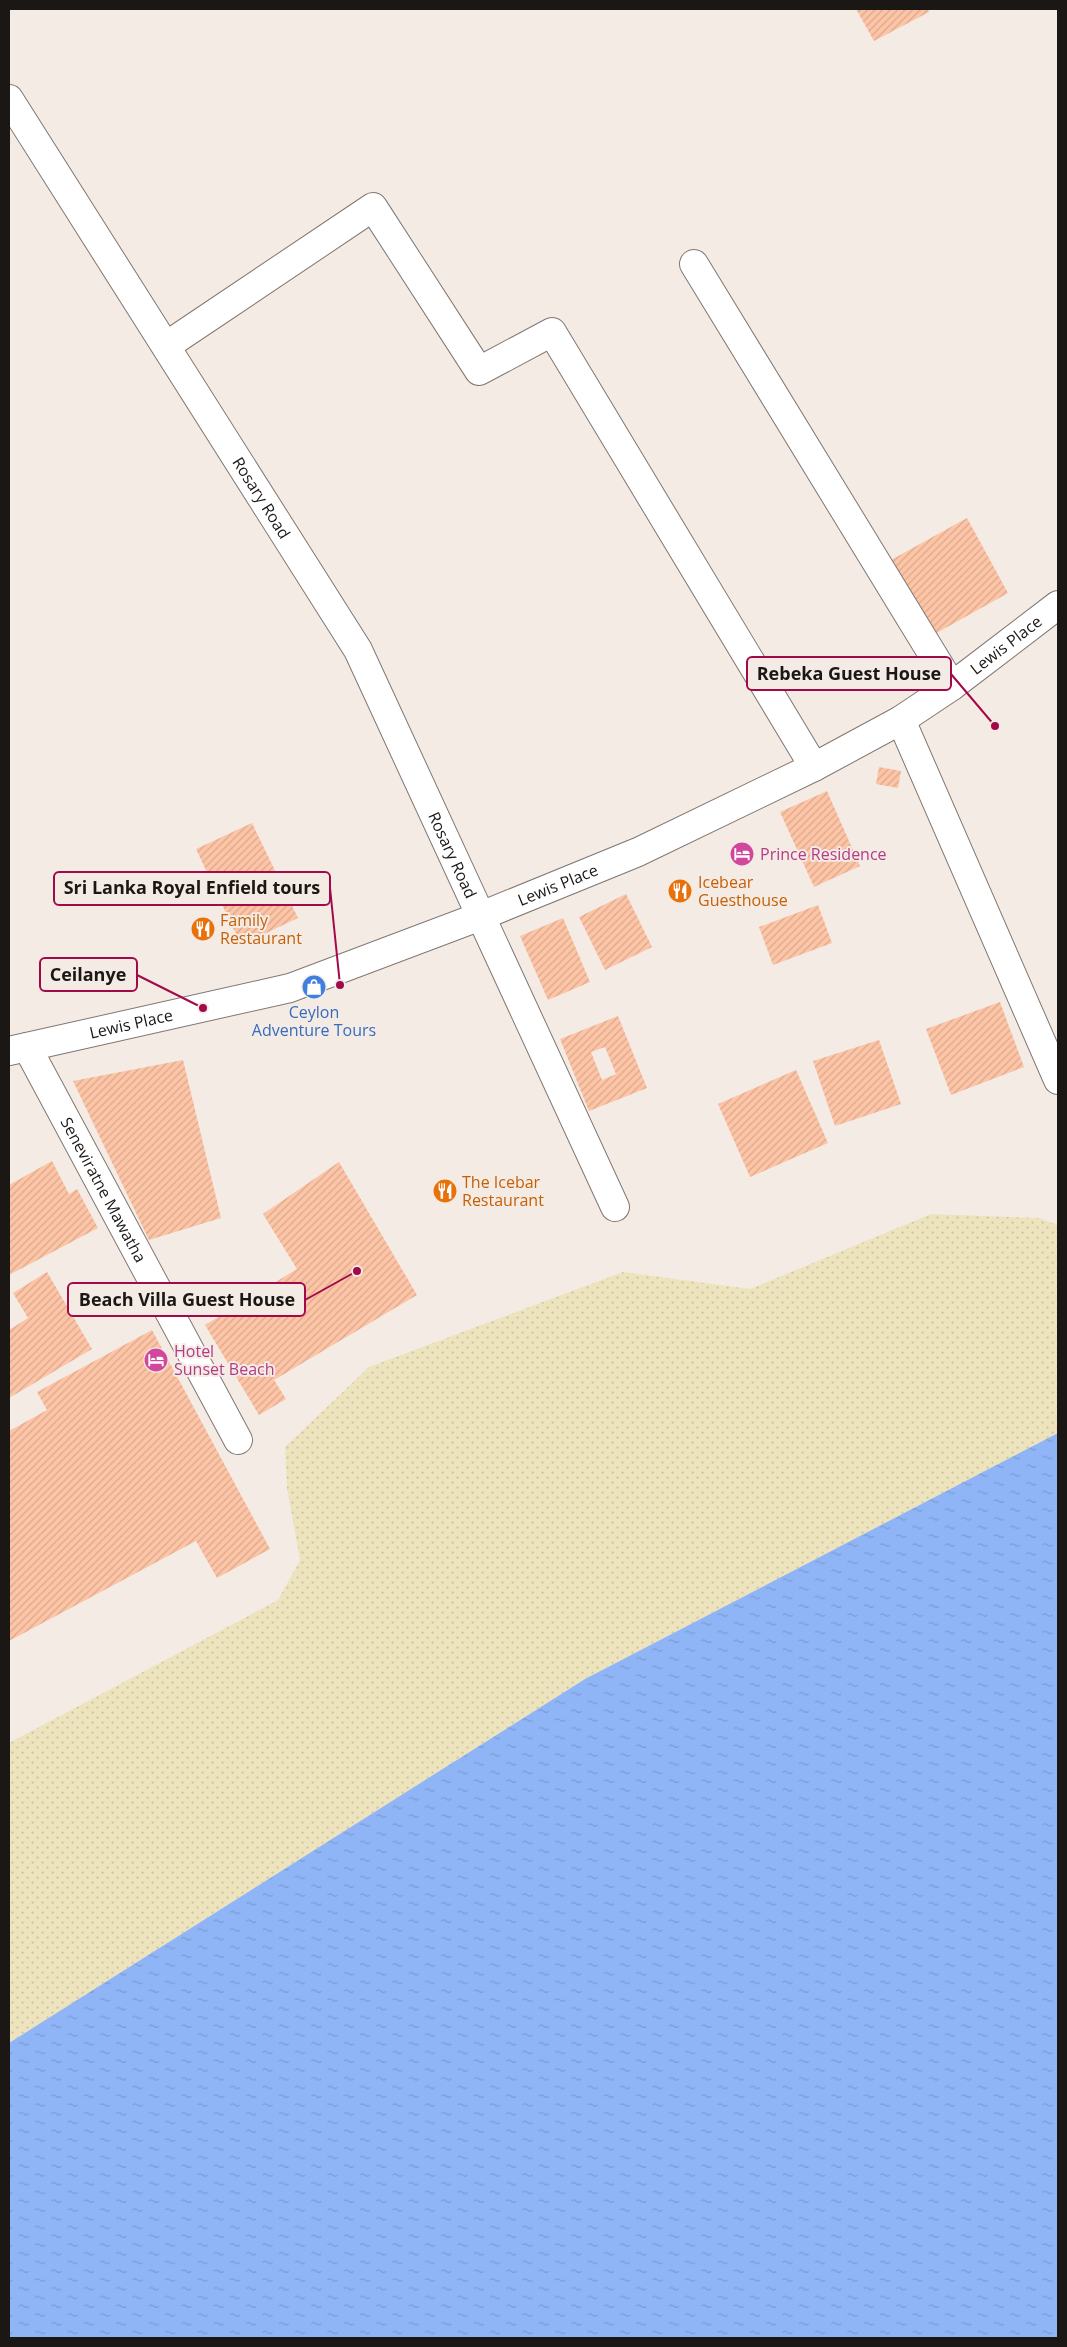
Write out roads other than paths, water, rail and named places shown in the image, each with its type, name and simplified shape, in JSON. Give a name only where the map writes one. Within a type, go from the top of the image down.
[{"type":"street","name":"Rosary Road","points":[[9,98],[358,650],[616,1207]]},
{"type":"street","points":[[166,346],[373,206],[479,371],[552,332],[814,767]]},
{"type":"street","points":[[694,264],[952,686]]},
{"type":"street","name":"Lewis Place","points":[[18,1049],[290,988],[481,916],[638,852],[814,767],[901,720],[952,686],[1058,606]]},
{"type":"street","points":[[901,720],[1058,1080]]},
{"type":"street","name":"Seneviratne Mawatha","points":[[18,1049],[238,1440]]},
{"type":"water","points":[[1058,1433],[1058,2338],[9,2338],[9,2043],[585,1679]]},
{"type":"place","name":"Rebeka Guest House","points":[[995,726]]},
{"type":"place","name":"Prince Residence","points":[[742,854]]},
{"type":"place","name":"Icebear Guesthouse","points":[[680,891]]},
{"type":"place","name":"Family Restaurant","points":[[203,929]]},
{"type":"place","name":"Sri Lanka Royal Enfield tours","points":[[340,985]]},
{"type":"place","name":"Ceylon Adventure Tours","points":[[314,987]]},
{"type":"place","name":"Ceilanye","points":[[203,1008]]},
{"type":"place","name":"The Icebar Restaurant","points":[[445,1191]]},
{"type":"place","name":"Beach Villa Guest House","points":[[357,1271]]},
{"type":"place","name":"Hotel Sunset Beach","points":[[156,1360]]}]
